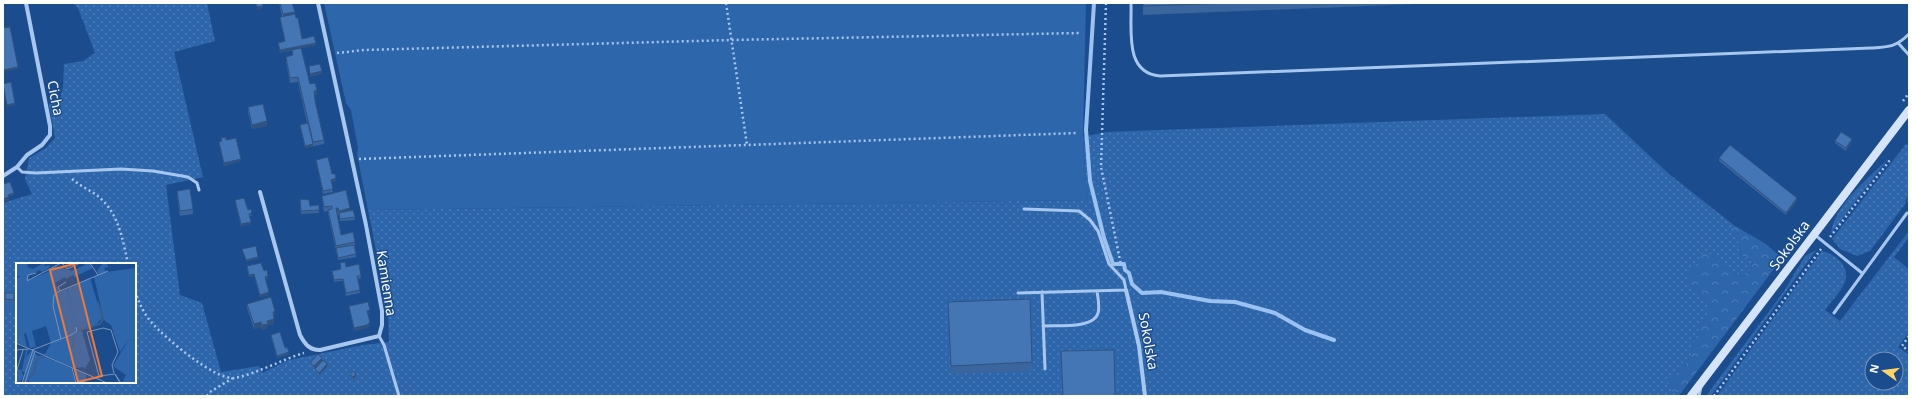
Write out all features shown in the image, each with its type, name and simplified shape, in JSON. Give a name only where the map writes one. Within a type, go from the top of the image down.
[{"type":"street","name":"Cicha","points":[[3,176],[17,167],[27,155],[42,145],[50,135],[50,126],[26,3]]},
{"type":"street","name":"Kamienna","points":[[308,347],[320,350],[379,336],[382,325],[382,311],[366,225],[318,3]]},
{"type":"street","name":"Sokolska","points":[[1691,396],[1909,110]]},
{"type":"street","points":[[260,192],[300,335],[308,347]]},
{"type":"street","name":"Sokolska","points":[[1126,290],[1139,346],[1145,396]]},
{"type":"lane","points":[[1131,3],[1133,54],[1136,64],[1151,76],[1871,48],[1887,47],[1899,44],[1909,34]]},
{"type":"lane","points":[[1899,44],[1909,55]]},
{"type":"lane","points":[[17,167],[22,172],[64,173],[121,169],[153,171],[188,177],[197,183],[199,190]]},
{"type":"lane","points":[[1018,294],[1126,290],[1124,280],[1118,272],[1108,264],[1098,231],[1090,220],[1079,211],[1024,209]]},
{"type":"lane","points":[[1834,313],[1907,213]]},
{"type":"lane","points":[[1813,234],[1862,273]]},
{"type":"lane","points":[[1043,326],[1083,325],[1094,320],[1098,314],[1097,291]]},
{"type":"lane","points":[[1042,292],[1045,369]]},
{"type":"lane","points":[[379,336],[384,345],[399,396]]},
{"type":"lane","points":[[1699,396],[1702,381]]},
{"type":"path","points":[[726,3],[747,145]]},
{"type":"path","points":[[1106,3],[1101,167],[1121,264],[1118,272]]},
{"type":"path","points":[[328,54],[364,50],[732,40],[1080,33]]},
{"type":"path","points":[[351,161],[1077,133]]},
{"type":"path","points":[[1714,396],[1825,244],[1890,160]]},
{"type":"path","points":[[64,173],[100,198],[111,210],[119,227],[128,263]]},
{"type":"path","points":[[136,294],[140,305],[151,322],[166,336],[218,376],[233,378]]},
{"type":"path","points":[[1909,336],[1902,346],[1909,351]]},
{"type":"path","points":[[207,396],[210,392],[233,378],[304,353],[308,347]]},
{"type":"green space","points":[[73,3],[207,3],[215,41],[174,52],[203,177],[166,185],[180,295],[202,303],[221,372],[259,366],[262,373],[289,360],[363,345],[389,342],[388,310],[368,210],[1087,200],[1083,137],[1105,132],[1605,114],[1669,174],[1735,226],[1729,231],[1740,243],[1740,254],[1753,262],[1750,271],[1743,277],[1724,268],[1712,255],[1703,254],[1689,274],[1708,305],[1708,314],[1695,337],[1691,356],[1680,373],[1673,392],[1681,393],[1678,396],[3,396],[3,313],[16,313],[16,383],[136,383],[136,263],[16,263],[16,290],[3,290],[3,203],[32,194],[25,179],[29,158],[46,148],[55,138],[49,104],[60,99],[63,87],[64,64],[83,61],[95,53],[78,8]]},
{"type":"green space","points":[[324,3],[1086,3],[1083,137],[1087,200],[368,210],[357,154],[358,148],[351,110],[346,103]]},
{"type":"green space","points":[[1906,144],[1909,146],[1909,196],[1905,201],[1906,203],[1870,251],[1857,256],[1840,249],[1832,239]]},
{"type":"green space","points":[[1888,159],[1831,233],[1833,223],[1845,203],[1853,193]]},
{"type":"green space","points":[[1735,226],[1766,244],[1782,258],[1681,393],[1673,392],[1667,385],[1669,378],[1680,373],[1691,356],[1695,337],[1708,314],[1708,305],[1700,292],[1692,291],[1687,282],[1689,274],[1703,253],[1712,255],[1724,268],[1743,277],[1750,271],[1753,262],[1740,254],[1740,243],[1729,231]]},
{"type":"green space","points":[[1909,231],[1909,237],[1894,257],[1909,269],[1909,332],[1898,347],[1904,351],[1864,351],[1864,391],[1904,391],[1904,351],[1909,355],[1909,396],[1717,396],[1822,251],[1837,259],[1844,267],[1846,273],[1844,284],[1825,310],[1840,321]]},
{"type":"green space","points":[[1816,250],[1711,396],[1706,396],[1784,291],[1805,256]]},
{"type":"green space","points":[[3,290],[16,290],[16,313],[3,313]]},
{"type":"building","points":[[256,3],[262,3],[263,6],[257,7]]},
{"type":"building","points":[[280,3],[292,3],[295,12],[283,14]]},
{"type":"building","points":[[1143,3],[1229,3],[1143,6]]},
{"type":"building","points":[[295,14],[296,18],[298,18],[302,39],[314,36],[316,43],[280,50],[278,43],[285,41],[280,17]]},
{"type":"building","points":[[10,27],[18,67],[3,70],[3,28]]},
{"type":"building","points":[[301,48],[310,84],[315,83],[317,90],[314,91],[315,101],[324,140],[313,142],[298,77],[290,78],[286,57],[293,55],[292,50]]},
{"type":"building","points":[[320,64],[322,71],[310,74],[309,66]]},
{"type":"building","points":[[11,82],[15,103],[7,105],[3,84]]},
{"type":"building","points":[[263,104],[267,121],[252,125],[248,107]]},
{"type":"building","points":[[308,123],[313,144],[305,146],[300,125]]},
{"type":"building","points":[[1841,132],[1852,139],[1846,148],[1835,141]]},
{"type":"building","points":[[226,137],[226,140],[236,138],[241,159],[224,163],[219,142],[222,141],[221,138]]},
{"type":"building","points":[[1730,145],[1797,198],[1786,213],[1719,158]]},
{"type":"building","points":[[328,157],[332,174],[335,174],[336,178],[331,180],[333,189],[323,191],[316,160]]},
{"type":"building","points":[[10,182],[14,193],[3,199],[3,184]]},
{"type":"building","points":[[190,189],[193,209],[180,211],[177,191]]},
{"type":"building","points":[[346,190],[350,208],[339,211],[338,208],[336,208],[341,235],[353,232],[355,242],[336,246],[328,210],[332,209],[332,206],[324,207],[322,196]]},
{"type":"building","points":[[244,198],[248,210],[251,209],[252,213],[249,214],[251,222],[241,224],[235,200]]},
{"type":"building","points":[[300,199],[309,200],[310,206],[319,205],[319,210],[301,211]]},
{"type":"building","points":[[353,210],[355,217],[340,219],[339,213]]},
{"type":"building","points":[[354,245],[356,254],[338,258],[336,248]]},
{"type":"building","points":[[256,246],[258,257],[246,260],[242,249]]},
{"type":"building","points":[[345,262],[346,267],[359,264],[361,276],[357,276],[360,290],[346,293],[343,279],[334,280],[332,271],[341,269],[340,263]]},
{"type":"building","points":[[261,263],[264,271],[267,270],[268,276],[265,277],[269,292],[260,295],[254,274],[249,275],[247,266]]},
{"type":"building","points":[[5,293],[14,293],[14,300],[5,299]]},
{"type":"building","points":[[271,297],[275,311],[273,312],[274,319],[267,321],[268,324],[262,325],[261,322],[254,324],[247,304]]},
{"type":"building","points":[[1030,299],[1032,362],[951,366],[948,302]]},
{"type":"building","points":[[368,302],[370,310],[367,311],[370,322],[367,325],[354,328],[349,306]]},
{"type":"building","points":[[280,332],[285,348],[287,347],[289,352],[277,356],[271,335]]},
{"type":"building","points":[[1114,350],[1115,396],[1063,396],[1061,351]]},
{"type":"building","points":[[318,354],[322,358],[314,366],[310,363]]},
{"type":"building","points":[[323,360],[327,364],[319,373],[315,369]]},
{"type":"building","points":[[353,371],[356,374],[353,377],[350,375]]},
{"type":"waterway","points":[[1094,3],[1086,130],[1090,181],[1104,238],[1113,264],[1124,264],[1125,270],[1129,273],[1132,284],[1142,293],[1161,292],[1210,301],[1235,302],[1275,313],[1305,330],[1334,340]]}]
